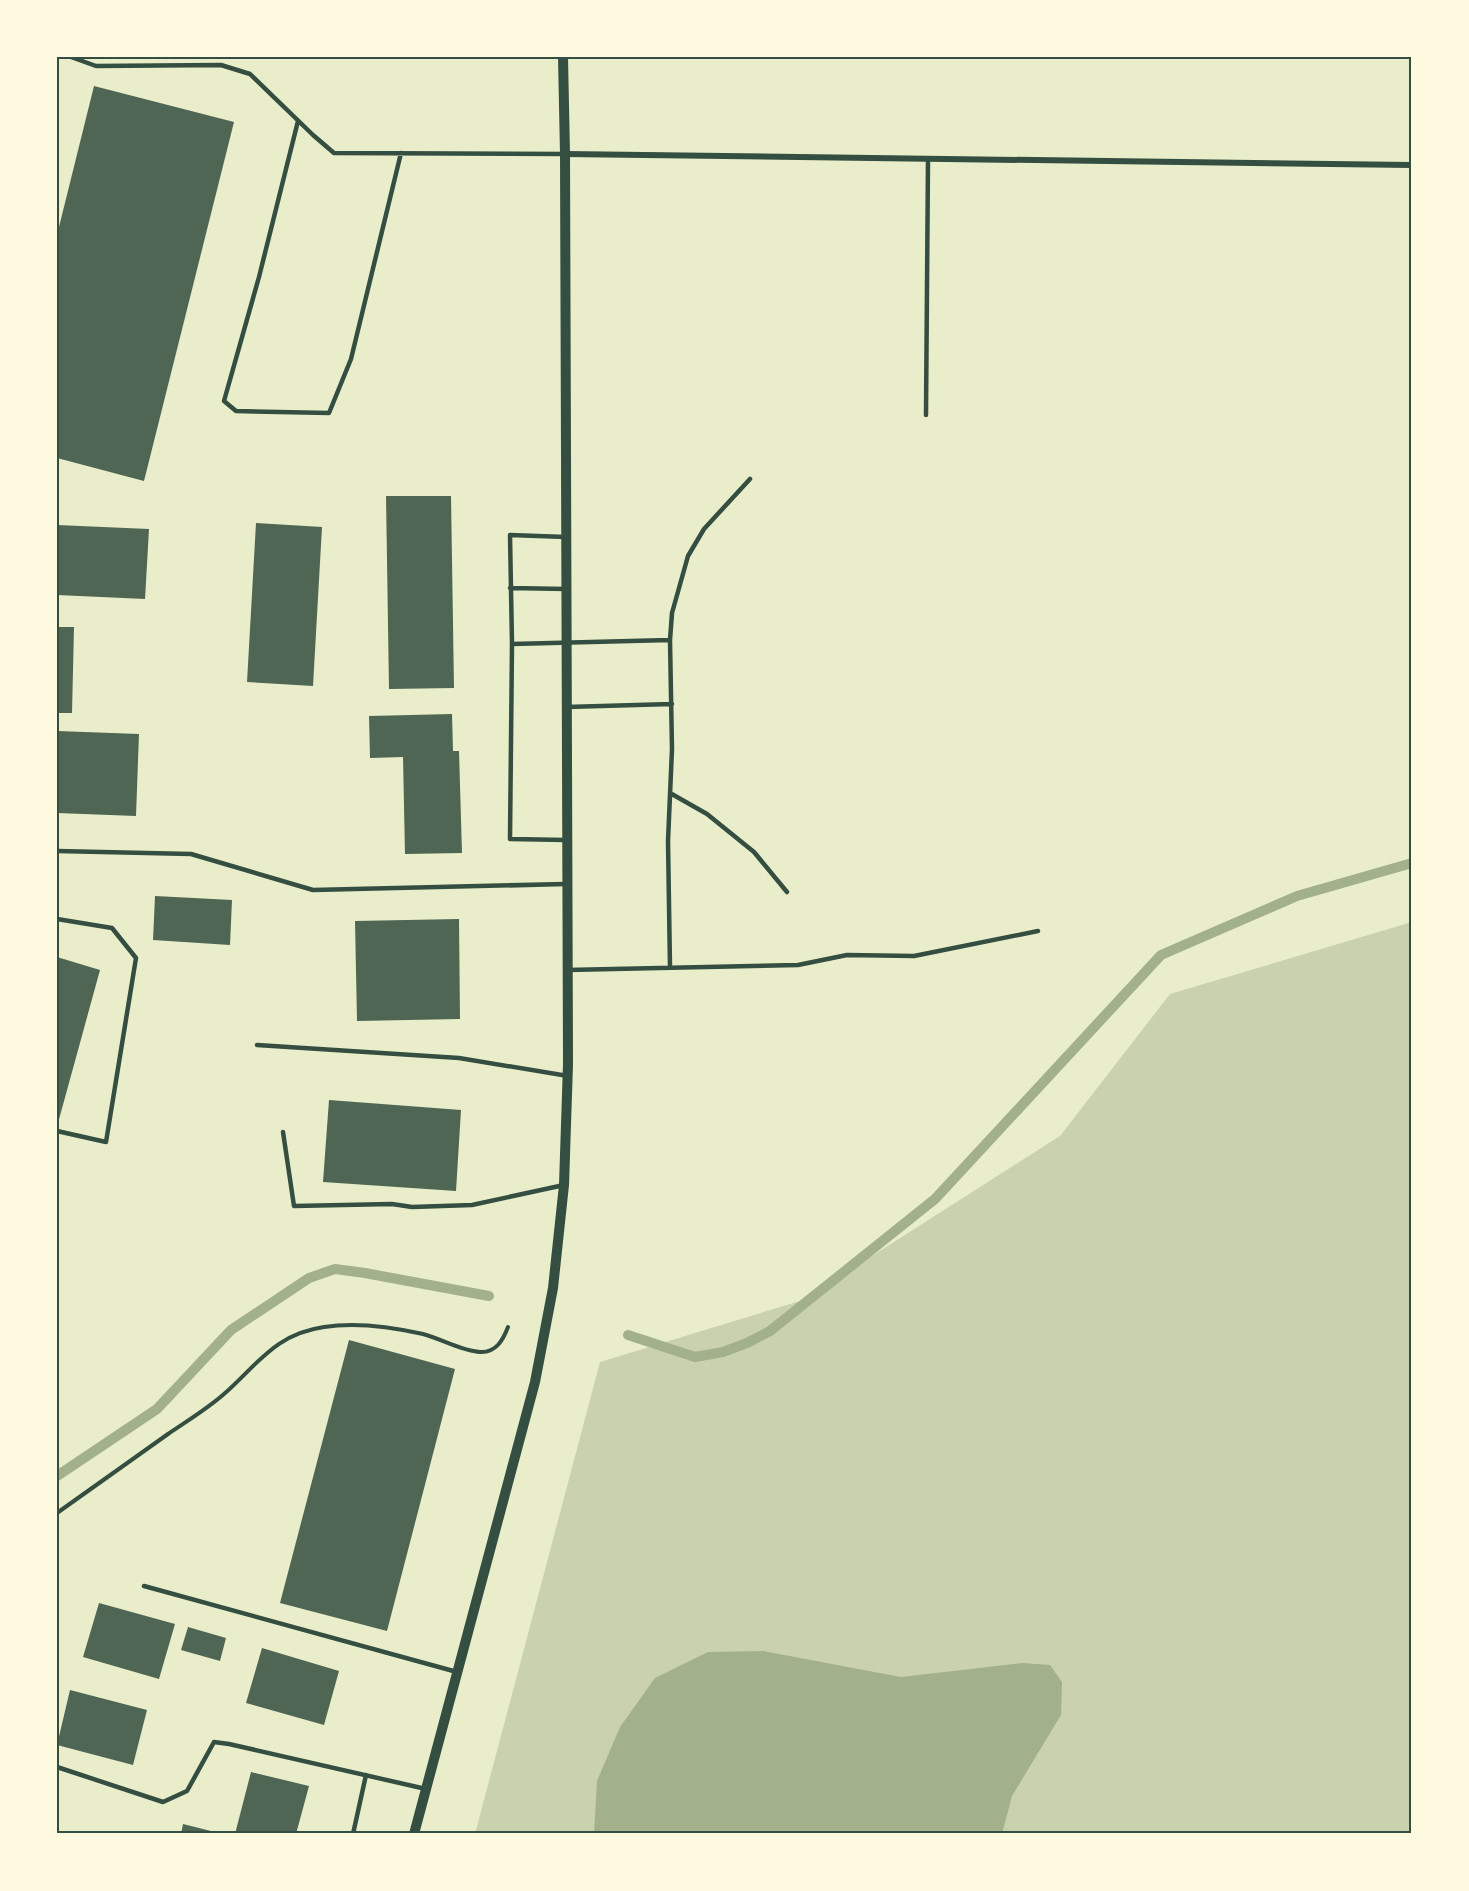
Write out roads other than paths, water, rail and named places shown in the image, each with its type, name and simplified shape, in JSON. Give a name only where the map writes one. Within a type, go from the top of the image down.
[{"type":"street","points":[[414,1834],[535,1382],[553,1288],[564,1185],[568,1076],[563,57]]},
{"type":"street","points":[[565,154],[1412,165]]},
{"type":"lane","points":[[72,57],[96,66],[221,64],[250,74],[334,153],[565,154]]},
{"type":"lane","points":[[298,121],[259,277],[224,401],[236,411],[329,413],[351,359],[401,153]]},
{"type":"lane","points":[[926,415],[928,159]]},
{"type":"lane","points":[[670,968],[668,841],[672,613],[688,555],[704,529],[750,479]]},
{"type":"lane","points":[[566,537],[510,535],[512,645],[510,839],[567,840]]},
{"type":"lane","points":[[510,588],[566,589]]},
{"type":"lane","points":[[512,645],[670,640]]},
{"type":"lane","points":[[566,707],[672,704]]},
{"type":"lane","points":[[670,793],[707,814],[754,852],[787,892]]},
{"type":"lane","points":[[57,851],[191,854],[313,890],[566,884]]},
{"type":"lane","points":[[57,920],[111,928],[136,958],[106,1142],[57,1131]]},
{"type":"lane","points":[[567,970],[798,965],[847,955],[914,956],[1038,931]]},
{"type":"lane","points":[[257,1045],[459,1058],[568,1076]]},
{"type":"lane","points":[[283,1132],[294,1206],[472,1205],[564,1185]]},
{"type":"lane","points":[[144,1586],[458,1672]]},
{"type":"lane","points":[[57,1767],[163,1802],[187,1791],[214,1742],[426,1789]]},
{"type":"lane","points":[[353,1834],[366,1775]]},
{"type":"waterway","points":[[628,1335],[695,1357],[723,1352],[770,1331],[935,1199],[1161,955],[1297,896],[1412,863]]},
{"type":"waterway","points":[[57,1476],[157,1409],[231,1330],[309,1278],[335,1269],[489,1296]]}]
